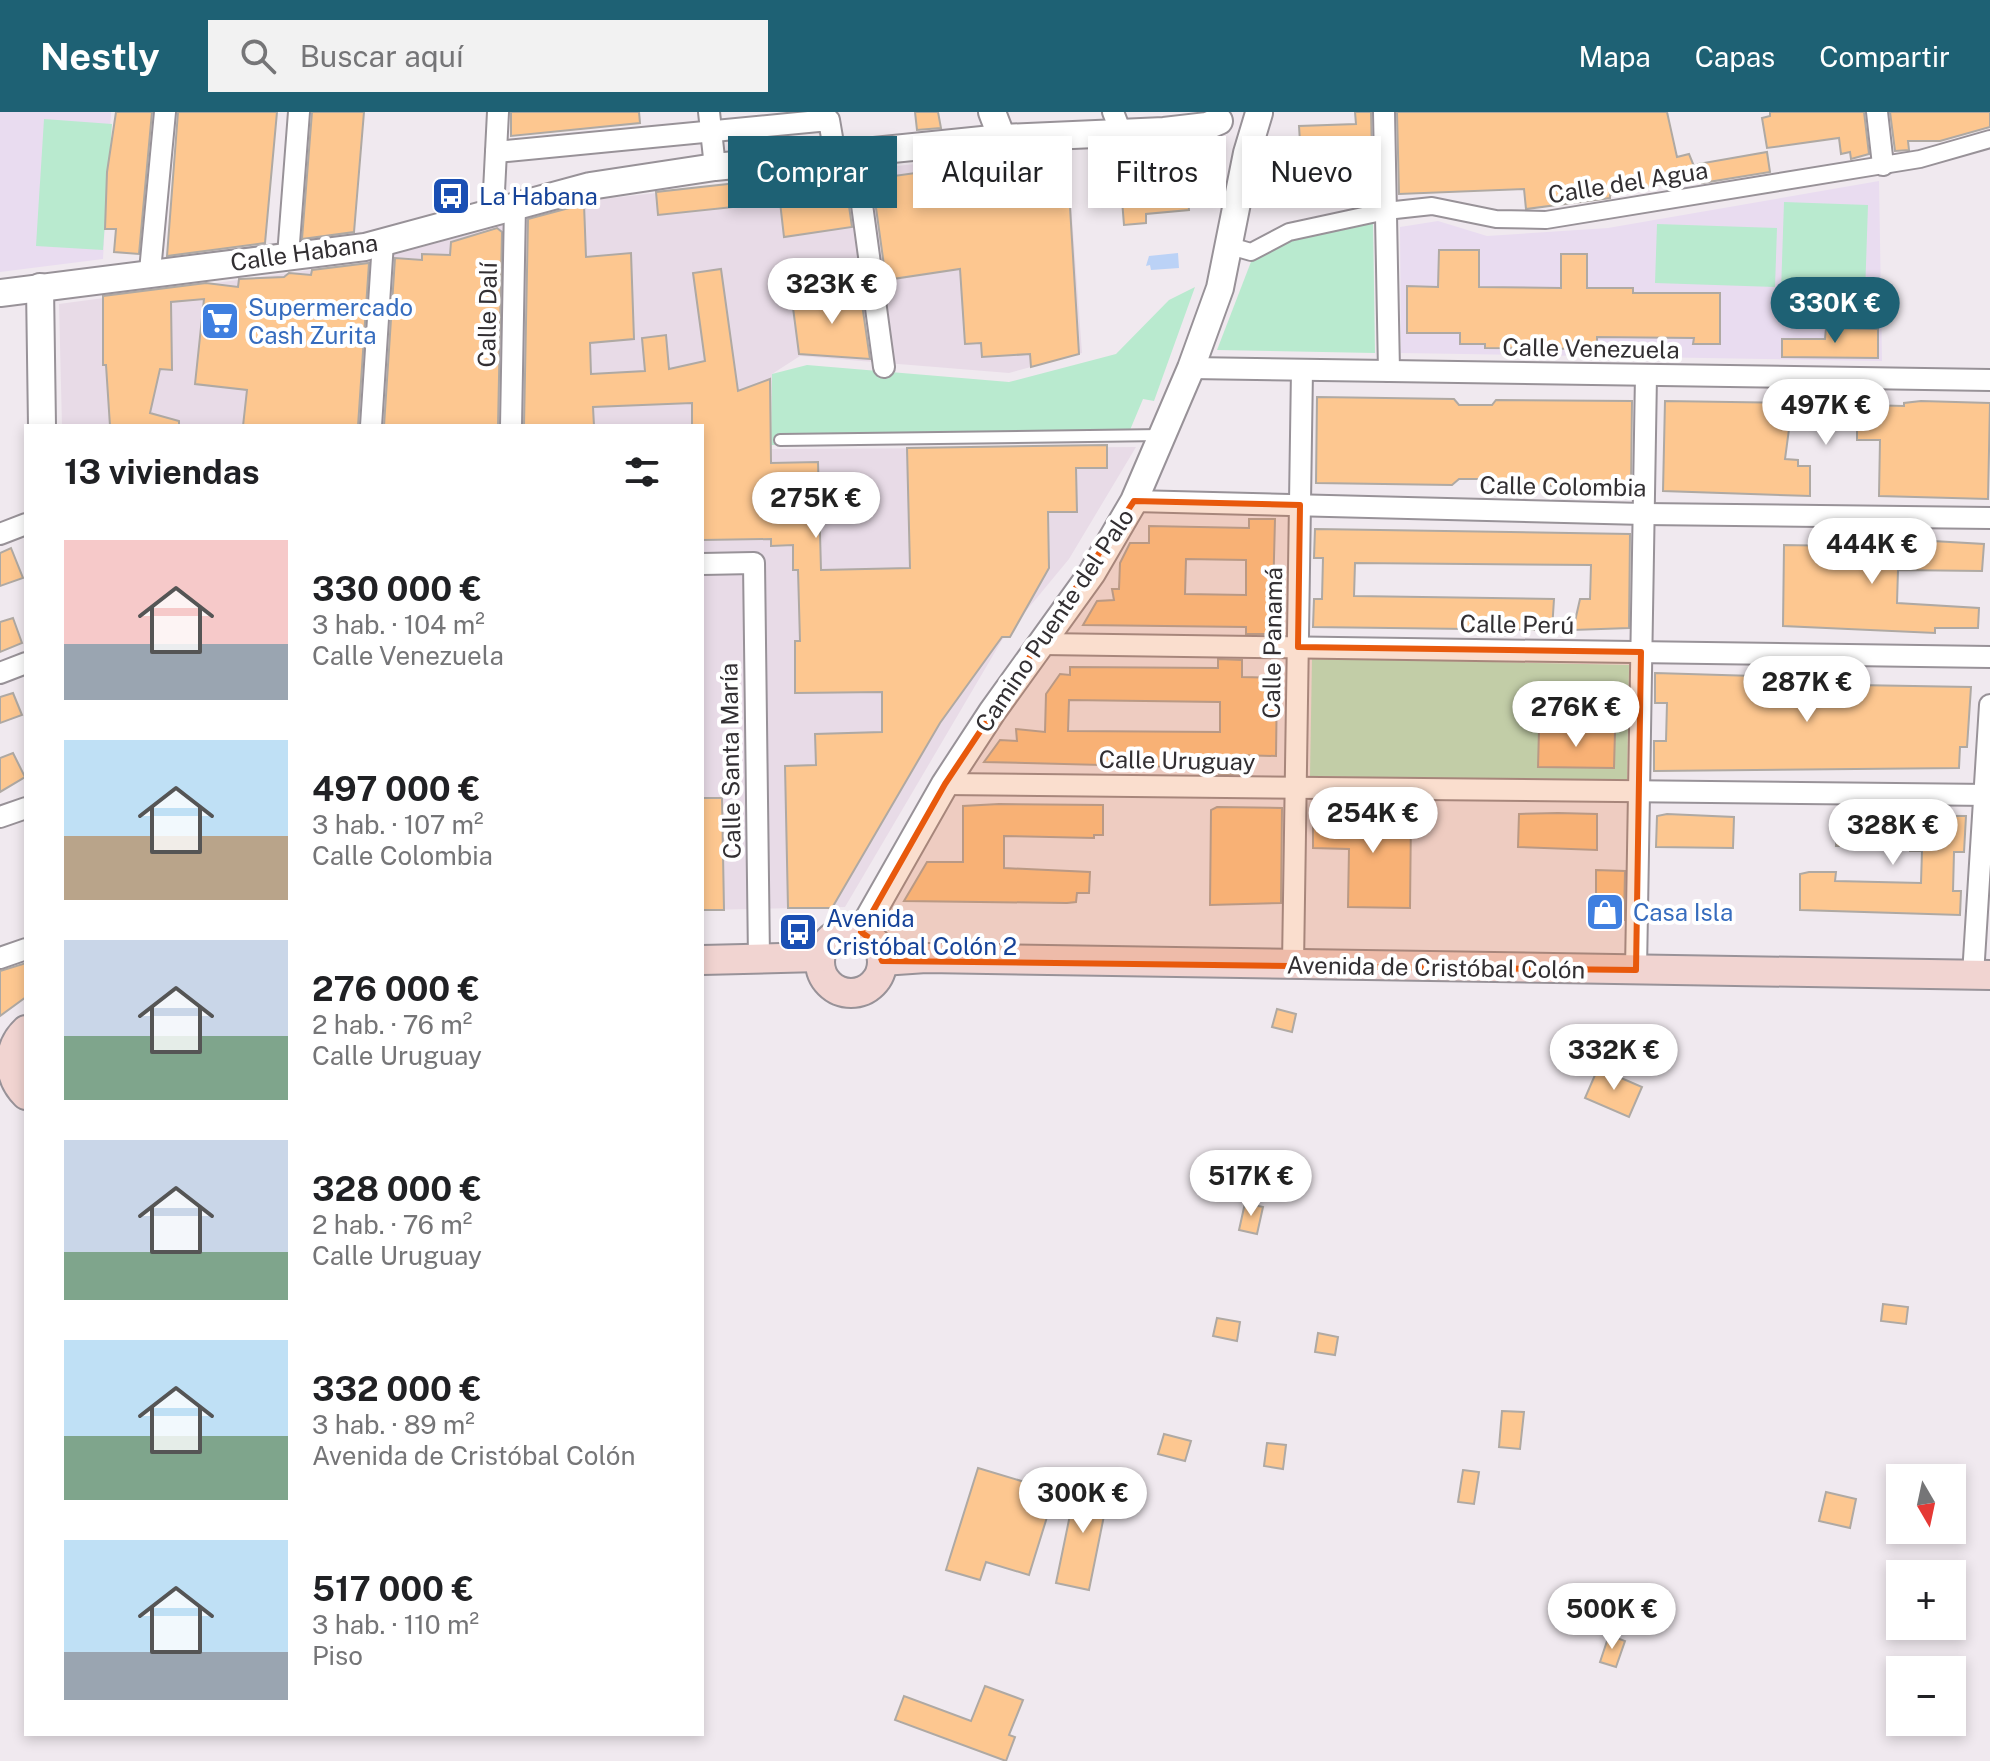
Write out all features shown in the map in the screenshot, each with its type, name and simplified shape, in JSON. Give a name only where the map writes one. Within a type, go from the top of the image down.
[{"type":"main road","points":[[843,931],[861,932],[875,942],[882,961],[880,974],[869,988],[853,994],[830,987],[821,976],[819,957],[826,941],[843,931]]},
{"type":"main road","points":[[704,960],[819,957]]},
{"type":"main road","name":"Avenida de Cristóbal Colón","points":[[882,961],[926,958],[1982,975]]},
{"type":"main road","points":[[13,1084],[13,1049],[24,1033]]},
{"type":"street","points":[[150,271],[165,112]]},
{"type":"street","points":[[288,256],[299,112]]},
{"type":"street","name":"Calle Dalí","points":[[498,112],[496,152],[504,208],[511,424]]},
{"type":"street","points":[[992,112],[1001,136]]},
{"type":"street","name":"Calle Habana","points":[[1019,136],[1123,124],[1181,112]]},
{"type":"street","name":"Calle Habana","points":[[1123,124],[1164,131],[1260,112]]},
{"type":"street","name":"Camino Puente del Palo","points":[[1252,136],[1260,112]]},
{"type":"street","points":[[1384,112],[1389,371]]},
{"type":"street","points":[[1877,112],[1883,165]]},
{"type":"street","points":[[1220,119],[1242,147]]},
{"type":"street","points":[[496,152],[710,122],[829,120],[837,136]]},
{"type":"street","points":[[710,122],[715,167]]},
{"type":"street","name":"Calle del Agua","points":[[1230,246],[1251,252],[1289,232],[1386,211],[1432,206],[1496,219],[1546,220],[1616,212],[1883,165],[1990,139]]},
{"type":"street","name":"Calle Habana","points":[[0,293],[383,242],[590,186],[728,166]]},
{"type":"street","name":"Camino Puente del Palo","points":[[861,932],[945,784],[992,712],[1092,573],[1134,501],[1164,435],[1220,288],[1242,180]]},
{"type":"street","points":[[855,208],[884,367]]},
{"type":"street","points":[[371,424],[383,242]]},
{"type":"street","points":[[40,287],[42,424]]},
{"type":"street","name":"Calle Venezuela","points":[[1191,368],[1990,380]]},
{"type":"street","name":"Calle Panamá","points":[[1293,965],[1302,370]]},
{"type":"street","points":[[1636,970],[1646,375]]},
{"type":"street","name":"Calle Colombia","points":[[1134,501],[1644,514],[1990,518]]},
{"type":"street","points":[[0,534],[24,525]]},
{"type":"street","name":"Calle Santa María","points":[[704,564],[754,563],[759,959]]},
{"type":"street","name":"Calle Perú","points":[[1043,644],[1990,657]]},
{"type":"street","points":[[0,673],[24,664]]},
{"type":"street","points":[[1982,975],[1990,705]]},
{"type":"street","name":"Calle Uruguay","points":[[945,784],[1987,795]]},
{"type":"street","points":[[0,817],[24,809]]},
{"type":"street","points":[[0,958],[24,950]]},
{"type":"lane","points":[[780,440],[1164,435]]},
{"type":"highlighted area","points":[[1134,501],[1300,505],[1298,647],[1641,652],[1636,970],[882,961],[875,942],[861,932],[945,784]]},
{"type":"shaded area","points":[[0,112],[111,112],[103,259],[0,272]]},
{"type":"shaded area","points":[[913,164],[913,208],[1071,208],[1082,353],[1009,373],[800,356],[772,374],[772,449],[1136,447],[1069,559],[1002,640],[845,907],[704,910],[704,424],[62,424],[59,304],[363,263],[593,200],[728,185],[728,208],[897,208],[897,166]]},
{"type":"shaded area","points":[[1879,181],[1882,361],[1401,353],[1400,227],[1438,221],[1487,236],[1608,228]]},
{"type":"green space","points":[[44,119],[112,124],[103,250],[36,246]]},
{"type":"green space","points":[[1784,202],[1868,205],[1864,324],[1780,321]]},
{"type":"green space","points":[[1373,219],[1375,353],[1217,350],[1254,254],[1271,242]]},
{"type":"green space","points":[[1657,224],[1777,228],[1775,287],[1655,283]]},
{"type":"green space","points":[[1195,287],[1154,401],[1143,399],[1125,442],[771,445],[772,374],[807,365],[1009,382],[1116,354],[1169,300]]},
{"type":"green space","points":[[1312,658],[1629,665],[1627,783],[1310,776]]},
{"type":"water","points":[[1178,253],[1179,268],[1151,270],[1150,265],[1146,266],[1149,256]]},
{"type":"building","points":[[116,112],[152,112],[139,254],[114,252],[116,229],[105,229],[107,172]]},
{"type":"building","points":[[178,112],[277,112],[265,243],[167,256]]},
{"type":"building","points":[[312,112],[364,112],[354,232],[302,239]]},
{"type":"building","points":[[511,112],[639,112],[640,123],[511,136]]},
{"type":"building","points":[[915,112],[938,112],[941,128],[917,130]]},
{"type":"building","points":[[1355,112],[1371,112],[1372,136],[1300,136],[1299,126],[1356,124]]},
{"type":"building","points":[[1397,112],[1667,112],[1677,157],[1689,154],[1698,176],[1610,195],[1610,198],[1526,209],[1524,189],[1399,194]]},
{"type":"building","points":[[1770,112],[1864,112],[1869,154],[1851,159],[1850,152],[1841,154],[1839,138],[1767,148],[1762,118],[1770,116]]},
{"type":"building","points":[[1890,112],[1990,112],[1990,127],[1940,141],[1908,141],[1909,150],[1895,151]]},
{"type":"building","points":[[1767,152],[1770,172],[1702,183],[1698,164]]},
{"type":"building","points":[[913,173],[913,208],[1070,208],[1079,354],[1031,367],[1030,354],[982,357],[981,343],[965,344],[960,269],[886,280],[876,208],[897,208],[897,176]]},
{"type":"building","points":[[728,184],[728,208],[658,215],[656,192]]},
{"type":"building","points":[[584,204],[586,257],[631,253],[634,339],[590,343],[591,374],[645,371],[642,338],[666,335],[669,369],[705,361],[693,273],[721,269],[738,391],[770,379],[771,463],[818,462],[821,570],[910,568],[907,448],[1107,445],[1107,468],[1076,468],[1077,512],[1048,512],[1049,568],[1010,637],[1002,637],[940,723],[832,908],[788,908],[785,766],[816,765],[815,734],[882,732],[882,692],[795,693],[795,641],[800,641],[798,570],[793,570],[793,545],[771,546],[771,539],[704,540],[704,424],[692,424],[692,403],[593,407],[594,424],[524,424],[528,219]]},
{"type":"building","points":[[781,208],[849,208],[852,227],[784,237]]},
{"type":"building","points":[[1123,208],[1189,208],[1146,214],[1146,223],[1124,225]]},
{"type":"building","points":[[497,228],[502,232],[498,424],[384,424],[395,258],[422,260],[422,254],[450,255],[451,242]]},
{"type":"building","points":[[1439,250],[1479,250],[1479,287],[1561,288],[1561,254],[1587,254],[1587,288],[1633,288],[1633,293],[1720,293],[1720,344],[1693,344],[1694,338],[1597,337],[1597,349],[1485,348],[1485,344],[1460,344],[1460,333],[1407,333],[1407,286],[1438,287]]},
{"type":"building","points":[[369,263],[358,424],[243,424],[247,390],[195,384],[204,299],[171,302],[172,370],[160,369],[150,413],[179,421],[179,424],[110,424],[106,365],[103,365],[103,296],[206,283],[238,287],[239,279],[284,277],[289,273],[311,275],[312,270]]},
{"type":"building","points":[[860,290],[870,359],[799,354],[792,300]]},
{"type":"building","points":[[1826,328],[1878,329],[1878,358],[1782,357],[1782,339],[1825,339]]},
{"type":"building","points":[[1317,397],[1454,399],[1459,405],[1492,405],[1496,400],[1632,401],[1631,487],[1495,485],[1490,484],[1491,479],[1459,479],[1452,485],[1316,483]]},
{"type":"building","points":[[1835,400],[1834,411],[1866,411],[1866,405],[1904,406],[1904,403],[1921,401],[1990,403],[1988,499],[1879,496],[1880,440],[1857,440],[1857,430],[1789,429],[1785,459],[1798,460],[1798,466],[1810,466],[1810,496],[1663,491],[1665,401],[1789,403]]},
{"type":"building","points":[[1249,519],[1275,519],[1272,634],[1246,634],[1246,627],[1083,625],[1097,601],[1114,600],[1112,589],[1119,589],[1120,563],[1130,543],[1149,543],[1149,526],[1249,528]],"holes":[[[1186,559],[1246,560],[1246,595],[1185,594]]]},
{"type":"building","points":[[1315,529],[1630,534],[1629,628],[1573,630],[1580,599],[1590,599],[1591,565],[1355,563],[1354,596],[1554,599],[1552,630],[1313,627],[1314,599],[1322,599],[1323,558],[1314,558]]},
{"type":"building","points":[[1898,539],[1984,544],[1982,571],[1898,570],[1897,603],[1979,608],[1978,628],[1935,628],[1935,633],[1783,626],[1784,545],[1898,547]]},
{"type":"building","points":[[11,548],[23,578],[0,586],[0,553]]},
{"type":"building","points":[[13,618],[22,643],[0,652],[0,622]]},
{"type":"building","points":[[1218,659],[1242,660],[1242,677],[1277,678],[1276,756],[1238,755],[1238,774],[1219,774],[1219,768],[984,762],[1000,740],[1017,741],[1016,729],[1045,732],[1046,694],[1060,674],[1070,675],[1070,667],[1218,668]],"holes":[[[1069,700],[1220,702],[1220,732],[1068,731]]]},
{"type":"building","points":[[1655,673],[1856,679],[1855,685],[1971,687],[1967,747],[1960,747],[1959,768],[1654,771],[1654,741],[1666,741],[1667,703],[1655,703]]},
{"type":"building","points":[[13,693],[22,715],[0,723],[0,697]]},
{"type":"building","points":[[1539,730],[1615,731],[1614,768],[1538,767]]},
{"type":"building","points":[[13,753],[24,778],[0,792],[0,758]]},
{"type":"building","points":[[704,798],[722,798],[724,910],[704,910]]},
{"type":"building","points":[[1103,805],[1103,835],[1094,835],[1094,838],[1004,836],[1004,868],[1090,872],[1089,893],[1077,893],[1076,902],[1067,903],[904,901],[927,862],[963,862],[963,806]]},
{"type":"building","points":[[1217,807],[1282,808],[1281,903],[1210,905],[1211,810]]},
{"type":"building","points":[[1350,808],[1403,809],[1403,814],[1411,814],[1410,908],[1348,907],[1349,849],[1313,848],[1313,822],[1350,822]]},
{"type":"building","points":[[1519,814],[1597,814],[1597,850],[1518,847]]},
{"type":"building","points":[[1837,815],[1966,816],[1964,852],[1954,852],[1953,891],[1961,891],[1960,915],[1800,910],[1800,874],[1836,872],[1835,881],[1921,883],[1922,851],[1910,851],[1910,847],[1836,846]]},
{"type":"building","points":[[1657,816],[1734,817],[1733,848],[1656,847]]},
{"type":"building","points":[[1596,870],[1625,871],[1624,920],[1596,920]]},
{"type":"building","points":[[24,964],[24,998],[0,1016],[0,971]]},
{"type":"building","points":[[1277,1009],[1296,1014],[1292,1032],[1272,1027]]},
{"type":"building","points":[[1598,1068],[1642,1087],[1629,1117],[1585,1098]]},
{"type":"building","points":[[1245,1203],[1263,1207],[1257,1234],[1239,1230]]},
{"type":"building","points":[[1883,1304],[1908,1307],[1906,1324],[1881,1321]]},
{"type":"building","points":[[1217,1318],[1240,1322],[1237,1341],[1213,1336]]},
{"type":"building","points":[[1318,1333],[1338,1337],[1335,1355],[1315,1352]]},
{"type":"building","points":[[1502,1411],[1524,1412],[1520,1449],[1499,1447]]},
{"type":"building","points":[[1164,1434],[1191,1441],[1185,1461],[1158,1454]]},
{"type":"building","points":[[1267,1443],[1286,1445],[1283,1469],[1264,1466]]},
{"type":"building","points":[[978,1468],[1038,1486],[1040,1480],[1057,1485],[1029,1575],[986,1562],[980,1580],[946,1570]]},
{"type":"building","points":[[1463,1470],[1479,1472],[1474,1504],[1458,1502]]},
{"type":"building","points":[[1077,1481],[1110,1486],[1089,1590],[1056,1583]]},
{"type":"building","points":[[1826,1492],[1856,1499],[1850,1528],[1819,1521]]},
{"type":"building","points":[[1609,1635],[1625,1641],[1616,1667],[1600,1662]]},
{"type":"building","points":[[985,1686],[1023,1700],[1009,1735],[1015,1737],[1006,1761],[895,1720],[904,1696],[971,1721]]},
{"type":"place","name":"La Habana","points":[[451,196]]},
{"type":"place","name":"Supermercado Cash Zurita","points":[[220,321]]},
{"type":"place","name":"Casa Isla","points":[[1605,912]]},
{"type":"place","name":"Avenida Cristóbal Colón 2","points":[[798,932]]}]
